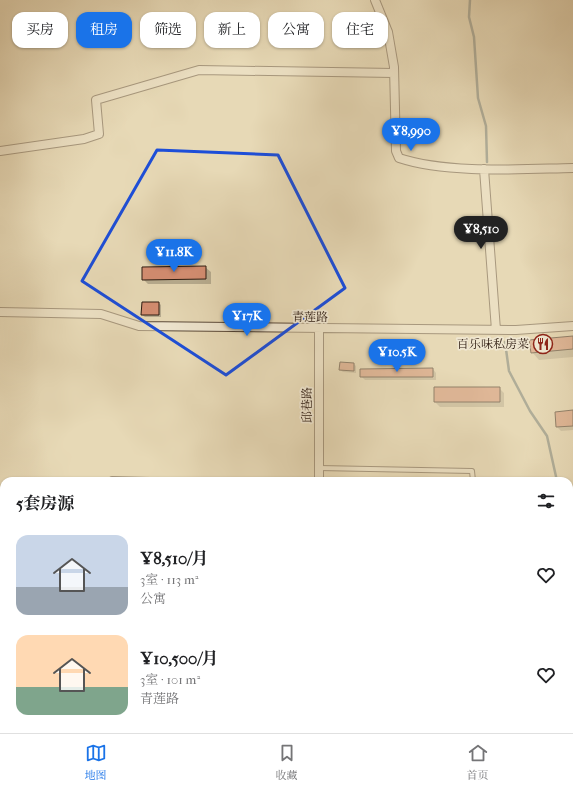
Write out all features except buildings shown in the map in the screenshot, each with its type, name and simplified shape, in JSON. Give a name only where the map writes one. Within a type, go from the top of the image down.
[{"type":"street","points":[[375,0],[388,32],[394,73],[396,151],[399,158],[420,165],[484,168],[573,168]]},
{"type":"street","points":[[0,151],[84,139],[99,134],[96,100],[199,70],[394,73]]},
{"type":"street","points":[[484,168],[496,330]]},
{"type":"street","name":"青莲路","points":[[0,312],[101,314],[139,326],[516,330],[573,326]]},
{"type":"street","name":"邱巷路","points":[[319,329],[319,477]]},
{"type":"lane","points":[[319,468],[472,470],[473,477]]},
{"type":"highlighted area","points":[[157,150],[278,155],[345,288],[226,375],[82,281]]},
{"type":"waterway","points":[[470,0],[469,17],[474,37],[478,98],[486,126],[487,162]]},
{"type":"waterway","points":[[505,342],[509,371],[530,411],[547,436],[556,477]]},
{"type":"place","name":"百乐味私房菜","points":[[543,344]]}]
